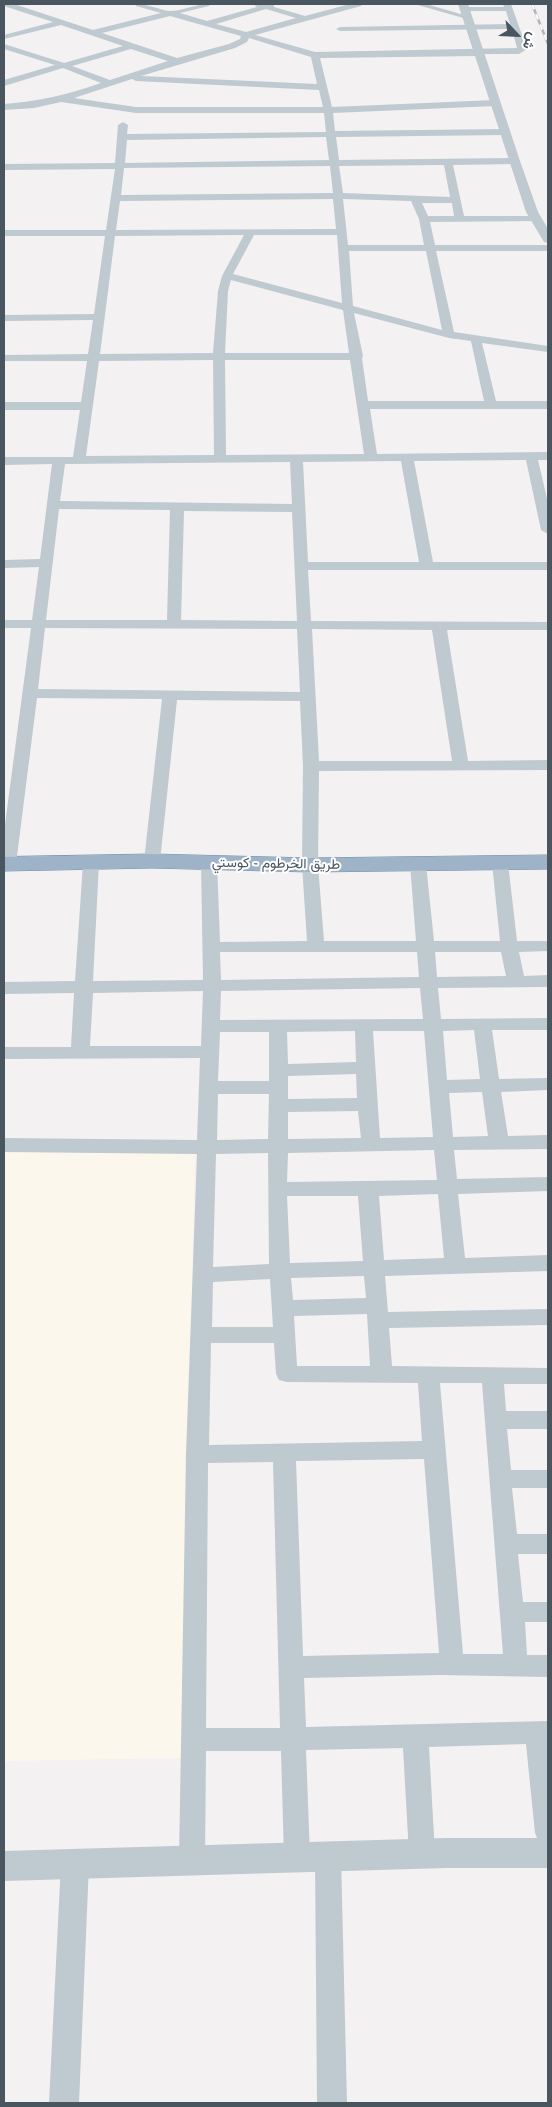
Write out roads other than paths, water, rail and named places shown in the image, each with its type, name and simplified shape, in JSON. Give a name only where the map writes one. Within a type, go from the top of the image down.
[{"type":"highway","name":"طريق الخرطوم - كوستي","points":[[6,864],[152,861],[310,865],[548,862]]},
{"type":"street","points":[[6,4],[96,32],[177,61]]},
{"type":"street","points":[[139,4],[315,55],[364,51],[478,52],[523,49],[508,6],[467,17],[340,31]]},
{"type":"street","points":[[96,32],[206,4]]},
{"type":"street","points":[[258,4],[323,24]]},
{"type":"street","points":[[204,24],[276,4]]},
{"type":"street","points":[[245,35],[358,4]]},
{"type":"street","points":[[418,4],[467,17],[516,26]]},
{"type":"street","points":[[11,13],[25,10]]},
{"type":"street","points":[[467,17],[514,162],[537,219],[548,239]]},
{"type":"street","points":[[4,37],[63,22]]},
{"type":"street","points":[[4,107],[34,105],[61,99],[177,61],[240,43],[244,40],[245,35]]},
{"type":"street","points":[[4,46],[65,66],[111,84]]},
{"type":"street","points":[[4,83],[131,46]]},
{"type":"street","points":[[4,54],[18,50]]},
{"type":"street","points":[[315,55],[328,110],[342,232],[348,308],[357,356],[371,457]]},
{"type":"street","points":[[4,75],[16,79]]},
{"type":"street","points":[[124,78],[322,87]]},
{"type":"street","points":[[61,99],[124,109],[328,110],[495,103]]},
{"type":"street","points":[[79,460],[116,198],[124,109]]},
{"type":"street","points":[[4,167],[334,164],[369,149],[505,132]]},
{"type":"street","points":[[122,136],[331,135],[369,149],[448,162],[514,162]]},
{"type":"street","points":[[448,162],[460,219]]},
{"type":"street","points":[[116,198],[410,196],[418,200],[455,200]]},
{"type":"street","points":[[418,200],[424,219],[449,335]]},
{"type":"street","points":[[424,219],[537,219]]},
{"type":"street","points":[[4,233],[342,232]]},
{"type":"street","points":[[220,458],[219,357],[223,291],[227,276],[250,233]]},
{"type":"street","points":[[343,248],[548,248]]},
{"type":"street","points":[[227,276],[449,335],[548,349]]},
{"type":"street","points":[[4,318],[98,317]]},
{"type":"street","points":[[476,340],[491,405]]},
{"type":"street","points":[[4,358],[357,356]]},
{"type":"street","points":[[363,405],[548,405]]},
{"type":"street","points":[[4,406],[86,406]]},
{"type":"street","points":[[531,456],[548,530]]},
{"type":"street","points":[[4,461],[548,456]]},
{"type":"street","points":[[407,457],[427,566]]},
{"type":"street","points":[[296,458],[311,766],[310,865],[316,946]]},
{"type":"street","points":[[6,864],[21,763],[59,460]]},
{"type":"street","points":[[53,505],[299,508]]},
{"type":"street","points":[[174,625],[177,507]]},
{"type":"street","points":[[4,564],[46,563]]},
{"type":"street","points":[[301,566],[548,566]]},
{"type":"street","points":[[4,624],[548,626]]},
{"type":"street","points":[[438,627],[461,766]]},
{"type":"street","points":[[29,693],[308,697]]},
{"type":"street","points":[[152,861],[170,695]]},
{"type":"street","points":[[4,763],[21,763]]},
{"type":"street","points":[[311,766],[548,765]]},
{"type":"street","points":[[192,1859],[197,1454],[212,984],[209,862]]},
{"type":"street","points":[[80,1053],[91,863]]},
{"type":"street","points":[[500,863],[509,946],[516,981]]},
{"type":"street","points":[[418,864],[455,1266]]},
{"type":"street","points":[[212,947],[548,946]]},
{"type":"street","points":[[4,988],[548,981]]},
{"type":"street","points":[[210,1026],[548,1024]]},
{"type":"street","points":[[482,1025],[499,1144]]},
{"type":"street","points":[[278,1026],[277,1189],[287,1374],[548,1376]]},
{"type":"street","points":[[364,1026],[367,1104],[371,1145]]},
{"type":"street","points":[[4,1054],[210,1052]]},
{"type":"street","points":[[279,1088],[365,1068]]},
{"type":"street","points":[[438,1087],[548,1084]]},
{"type":"street","points":[[208,1088],[279,1088],[367,1104]]},
{"type":"street","points":[[4,1145],[206,1147],[548,1142]]},
{"type":"street","points":[[277,1189],[448,1188],[548,1184]]},
{"type":"street","points":[[368,1189],[381,1374]]},
{"type":"street","points":[[204,1274],[548,1264]]},
{"type":"street","points":[[283,1308],[377,1313],[548,1317]]},
{"type":"street","points":[[202,1335],[285,1335]]},
{"type":"street","points":[[428,1375],[452,1665]]},
{"type":"street","points":[[493,1375],[494,1420],[516,1666]]},
{"type":"street","points":[[494,1420],[548,1420]]},
{"type":"street","points":[[197,1454],[434,1450]]},
{"type":"street","points":[[284,1453],[297,1857]]},
{"type":"street","points":[[500,1479],[548,1479]]},
{"type":"street","points":[[506,1544],[548,1544]]},
{"type":"street","points":[[511,1612],[548,1612]]},
{"type":"street","points":[[291,1667],[548,1666]]},
{"type":"street","points":[[193,1740],[293,1740],[543,1732],[548,1833]]},
{"type":"street","points":[[415,1735],[422,1854]]},
{"type":"street","points":[[4,1866],[192,1859],[548,1853]]},
{"type":"street","points":[[328,1857],[332,2103]]},
{"type":"street","points":[[64,2103],[75,1863]]},
{"type":"railway","points":[[532,4],[548,44]]}]
